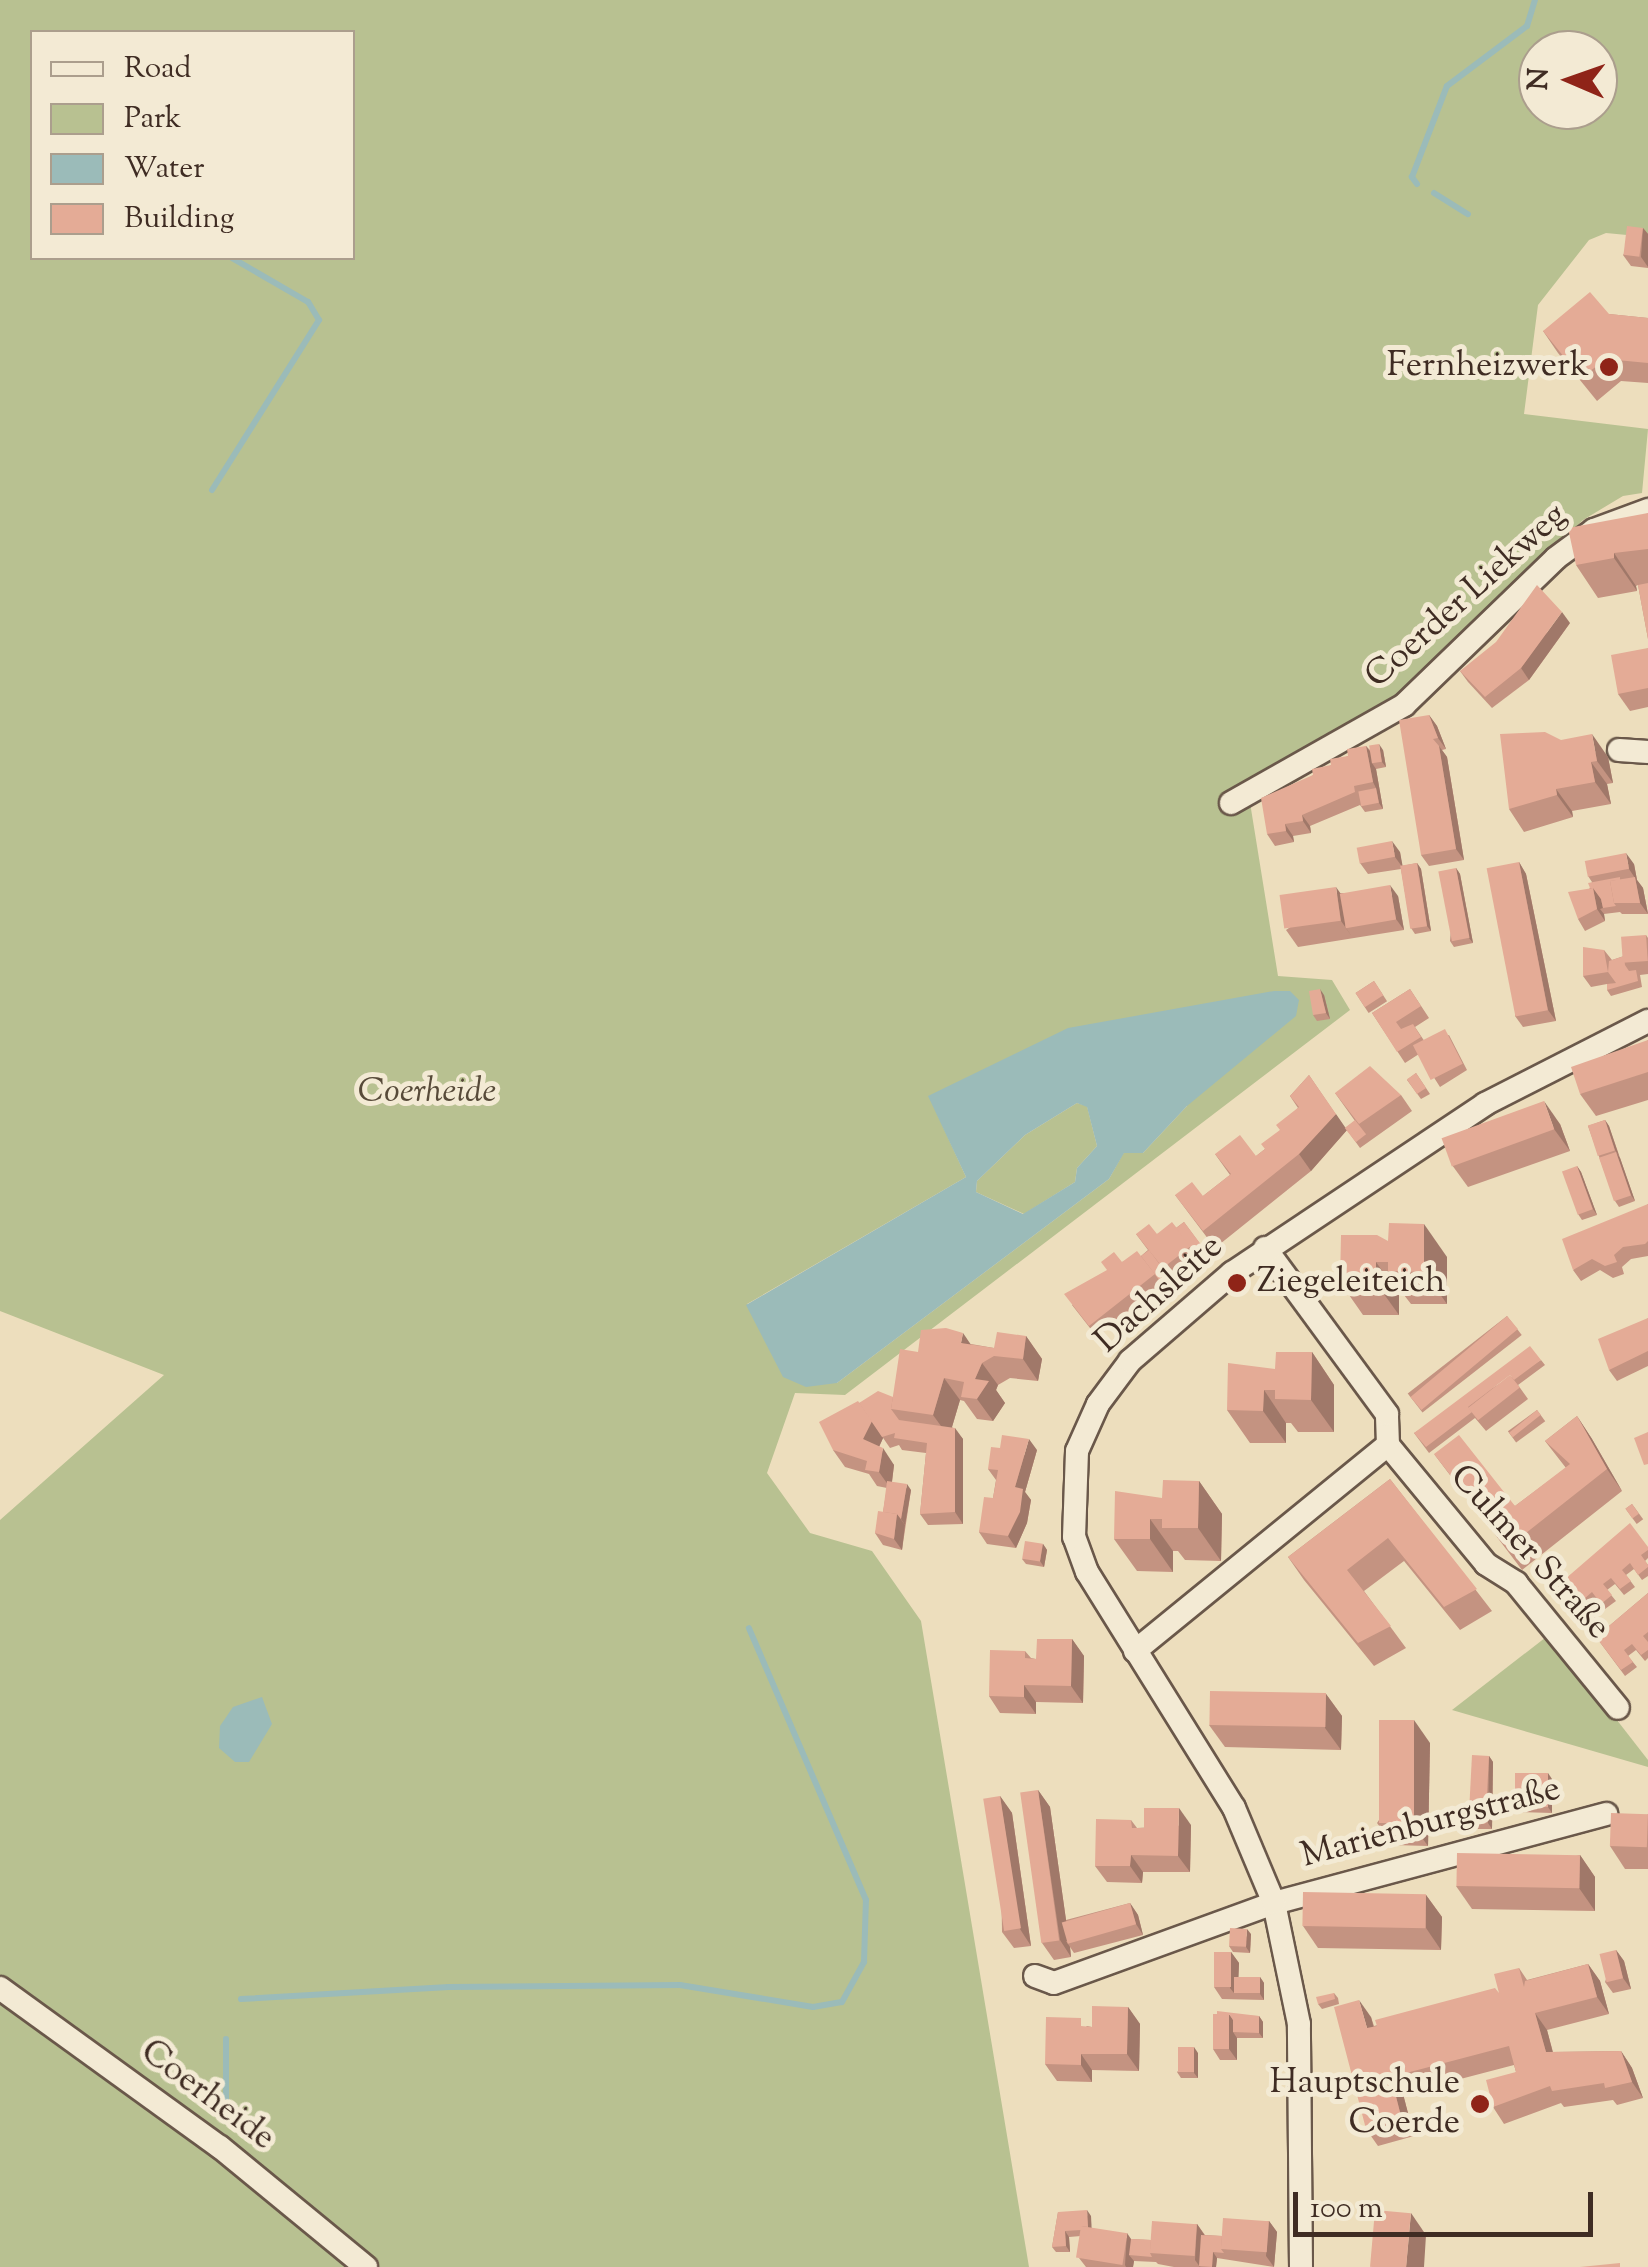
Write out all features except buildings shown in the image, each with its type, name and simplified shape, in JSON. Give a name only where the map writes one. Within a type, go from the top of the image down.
[{"type":"street","name":"Coerder Liekweg","points":[[1231,803],[1404,705],[1556,558],[1594,530],[1648,510]]},
{"type":"street","points":[[1620,750],[1648,752]]},
{"type":"street","name":"Dachsleite","points":[[1301,2267],[1299,2024],[1274,1902],[1234,1808],[1135,1651],[1074,1537],[1077,1451],[1098,1404],[1130,1362],[1265,1248],[1485,1104],[1648,1021]]},
{"type":"street","name":"Culmer Straße","points":[[1265,1248],[1387,1414],[1388,1445],[1486,1564],[1516,1582],[1618,1708]]},
{"type":"street","points":[[1135,1651],[1388,1445]]},
{"type":"street","name":"Marienburgstraße","points":[[1274,1902],[1606,1814]]},
{"type":"street","points":[[1035,1976],[1054,1983],[1274,1902]]},
{"type":"street","name":"Coerheide","points":[[0,1988],[220,2146],[366,2267]]},
{"type":"green space","name":"Coerheide","points":[[0,0],[1648,0],[1648,237],[1606,233],[1589,240],[1538,305],[1524,414],[1648,429],[1642,493],[1623,496],[1583,520],[1397,694],[1247,784],[1278,976],[1332,980],[1350,1010],[845,1395],[795,1393],[767,1473],[810,1533],[872,1551],[921,1621],[1029,2267],[0,2267],[0,1520],[164,1375],[0,1311]],"holes":[[[929,1096],[1187,1106],[1143,1153],[1124,1152],[1109,1179],[837,1383],[747,1304],[966,1177]]]},
{"type":"green space","points":[[1077,1103],[1087,1106],[1097,1146],[1077,1168],[1075,1182],[1024,1214],[976,1192],[977,1181],[1025,1135]]},
{"type":"green space","points":[[1550,1634],[1648,1760],[1648,1767],[1452,1710]]},
{"type":"water","points":[[1274,991],[1290,991],[1299,1000],[1296,1016],[1187,1106],[1143,1153],[1124,1153],[1109,1179],[837,1383],[806,1387],[783,1377],[746,1305],[966,1177],[928,1096],[1068,1028]],"holes":[[[1077,1103],[1087,1107],[1097,1146],[1077,1168],[1075,1182],[1023,1214],[976,1192],[977,1181],[1025,1135]]]},
{"type":"water","points":[[262,1697],[272,1724],[249,1762],[235,1762],[219,1748],[220,1726],[233,1707]]},
{"type":"waterway","points":[[1417,184],[1412,177],[1447,86],[1527,26],[1535,0]]},
{"type":"waterway","points":[[1434,193],[1468,214]]},
{"type":"waterway","points":[[212,490],[319,320],[308,302],[235,260]]},
{"type":"waterway","points":[[241,1999],[449,1987],[680,1985],[813,2007],[842,2002],[864,1962],[866,1900],[749,1628]]},
{"type":"waterway","points":[[226,2039],[226,2109]]},
{"type":"place","name":"Fernheizwerk","points":[[1609,367]]},
{"type":"place","name":"Ziegeleiteich","points":[[1237,1283]]},
{"type":"place","name":"Hauptschule Coerde","points":[[1480,2104]]}]
